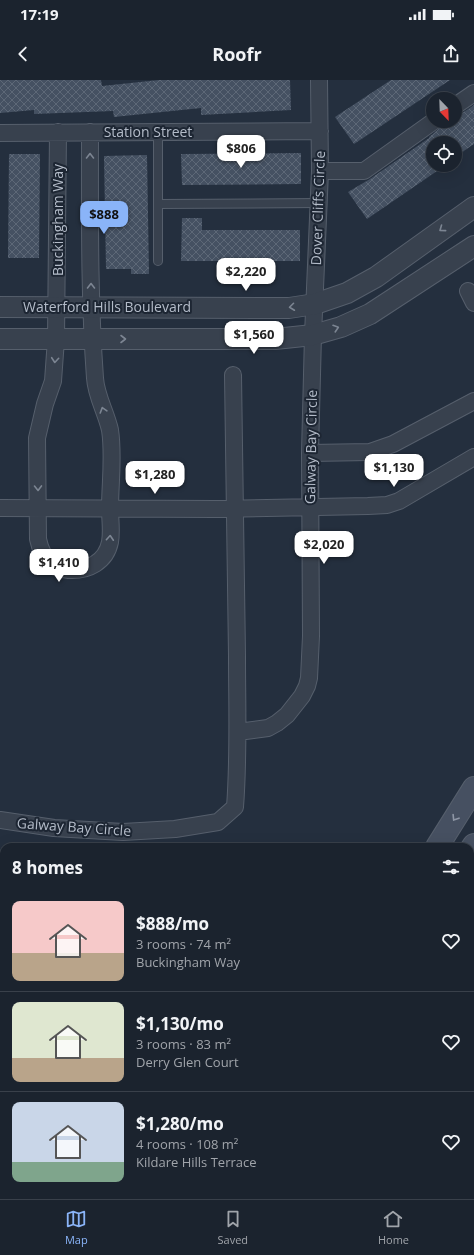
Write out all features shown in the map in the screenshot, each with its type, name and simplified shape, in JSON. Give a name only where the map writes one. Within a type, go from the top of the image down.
[{"type":"main road","points":[[440,843],[474,788]]},
{"type":"street","name":"Dover Cliffs Circle","points":[[313,335],[320,171],[319,80]]},
{"type":"street","points":[[462,101],[474,93]]},
{"type":"street","points":[[320,171],[364,171],[426,127]]},
{"type":"street","name":"Station Street","points":[[0,132],[320,131]]},
{"type":"street","name":"Buckingham Way","points":[[38,508],[37,438],[45,404],[53,381],[56,339],[58,132]]},
{"type":"street","points":[[38,508],[38,539],[40,549],[45,558],[53,565],[59,569],[83,569],[93,566],[105,555],[110,540],[112,460],[110,430],[95,380],[92,339],[90,132]]},
{"type":"street","name":"Waterford Hills Boulevard","points":[[0,307],[91,306],[289,308],[315,304],[347,293],[376,277],[474,207]]},
{"type":"street","points":[[0,339],[275,339],[313,335],[341,327],[370,314],[474,246]]},
{"type":"street","name":"Galway Bay Circle","points":[[238,732],[268,728],[277,723],[287,715],[307,686],[310,668],[310,453],[313,335]]},
{"type":"street","name":"Galway Bay Circle","points":[[0,820],[54,828],[123,832],[175,829],[218,822],[235,807],[238,732],[237,574],[233,375]]},
{"type":"street","points":[[310,453],[370,452],[393,444],[474,401]]},
{"type":"street","points":[[0,508],[235,508],[387,505],[404,498],[474,456]]},
{"type":"lane","points":[[158,132],[158,261]]},
{"type":"lane","points":[[158,204],[319,203]]},
{"type":"building","points":[[0,80],[101,80],[102,86],[159,80],[290,80],[291,110],[201,115],[201,108],[114,117],[113,111],[34,114],[34,110],[0,113]]},
{"type":"building","points":[[391,80],[450,80],[432,92],[426,92],[426,96],[354,144],[335,117]]},
{"type":"building","points":[[474,105],[474,144],[462,152],[462,136],[430,136],[440,128],[462,128],[462,113]]},
{"type":"building","points":[[426,140],[426,172],[436,172],[367,219],[348,192],[370,179]]},
{"type":"building","points":[[301,153],[301,184],[182,185],[181,154]]},
{"type":"building","points":[[9,154],[40,154],[39,258],[8,258]]},
{"type":"building","points":[[147,155],[149,274],[131,274],[131,269],[106,269],[104,156]]},
{"type":"building","points":[[182,218],[202,218],[202,230],[300,230],[300,261],[181,261]]}]
